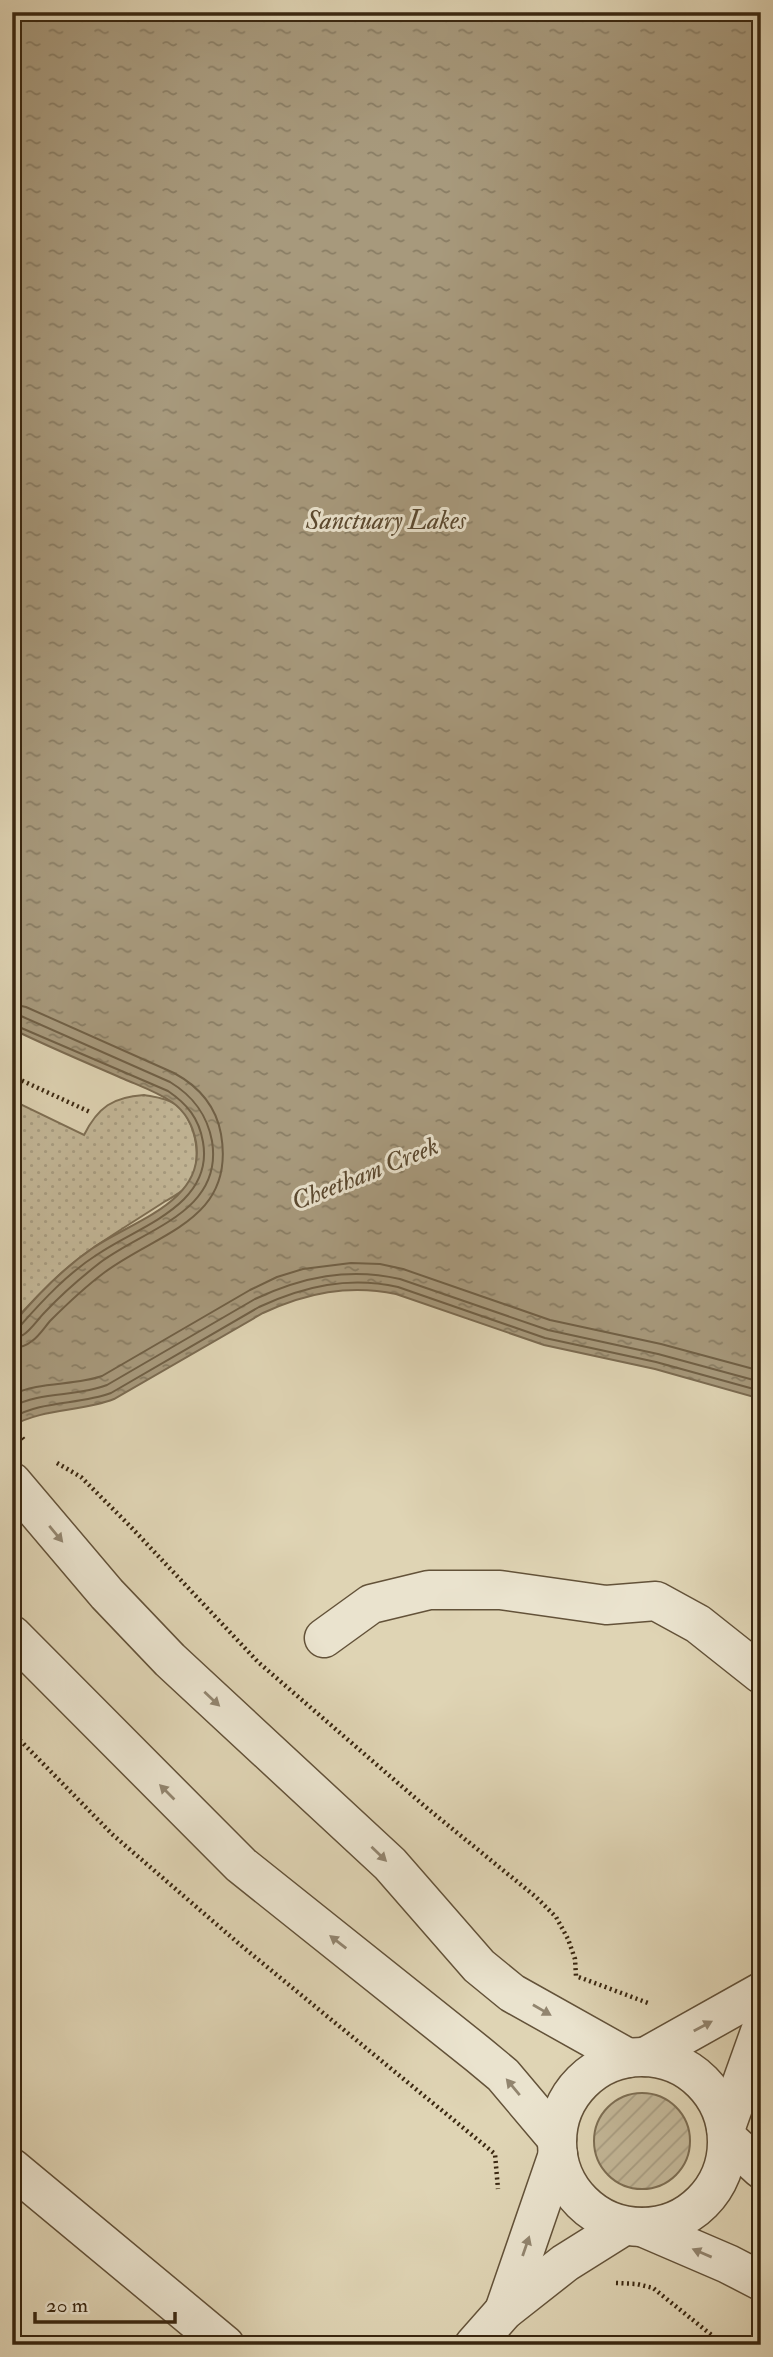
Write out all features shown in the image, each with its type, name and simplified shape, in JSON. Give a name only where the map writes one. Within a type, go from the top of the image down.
[{"type":"street","points":[[12,1482],[107,1594],[170,1660],[390,1864],[479,1966],[512,1993],[637,2058],[673,2063],[698,2078],[716,2100],[727,2133],[761,2169]]},
{"type":"street","points":[[324,1638],[371,1604],[429,1590],[500,1590],[606,1605],[656,1601],[698,1624],[761,1674]]},
{"type":"street","points":[[12,1636],[241,1865],[503,2076],[557,2147],[565,2179],[580,2200],[600,2216],[633,2226],[727,2264],[761,2281]]},
{"type":"street","points":[[504,2311],[557,2147],[563,2111],[578,2086],[601,2068],[637,2058],[713,2021],[761,1992]]},
{"type":"street","points":[[474,2345],[504,2311],[565,2263],[633,2226],[669,2223],[693,2210],[713,2191],[724,2166],[727,2133],[761,2029]]},
{"type":"street","points":[[12,2168],[225,2345]]},
{"type":"path","points":[[12,1076],[90,1112]]},
{"type":"path","points":[[13,1426],[29,1447]]},
{"type":"path","points":[[50,1459],[81,1478],[131,1526],[258,1662],[542,1903],[556,1917],[568,1939],[575,1959],[576,1976],[629,1997],[713,2021]]},
{"type":"path","points":[[12,1732],[113,1835],[244,1948],[495,2154],[501,2216],[532,2229]]},
{"type":"path","points":[[565,2263],[583,2278],[594,2282],[637,2284],[653,2288],[724,2345]]},
{"type":"shaded area","points":[[144,1095],[175,1104],[189,1120],[197,1156],[192,1178],[179,1193],[84,1254],[12,1323],[12,1100],[84,1135],[95,1117],[108,1105],[124,1098]]},
{"type":"shaded area","points":[[642,2093],[660,2096],[676,2107],[687,2123],[690,2141],[687,2159],[676,2175],[660,2186],[642,2189],[624,2186],[608,2175],[597,2159],[594,2141],[597,2123],[608,2107],[624,2096]]},
{"type":"water","name":"Sanctuary Lakes","points":[[12,12],[761,12],[761,1399],[655,1369],[544,1345],[396,1294],[345,1290],[295,1300],[263,1313],[114,1399],[36,1416],[12,1426],[12,1325],[50,1284],[82,1256],[178,1195],[190,1180],[196,1163],[196,1142],[188,1119],[172,1102],[12,1029]]},
{"type":"water label","name":"Cheetham Creek","points":[[365,1174]]}]
